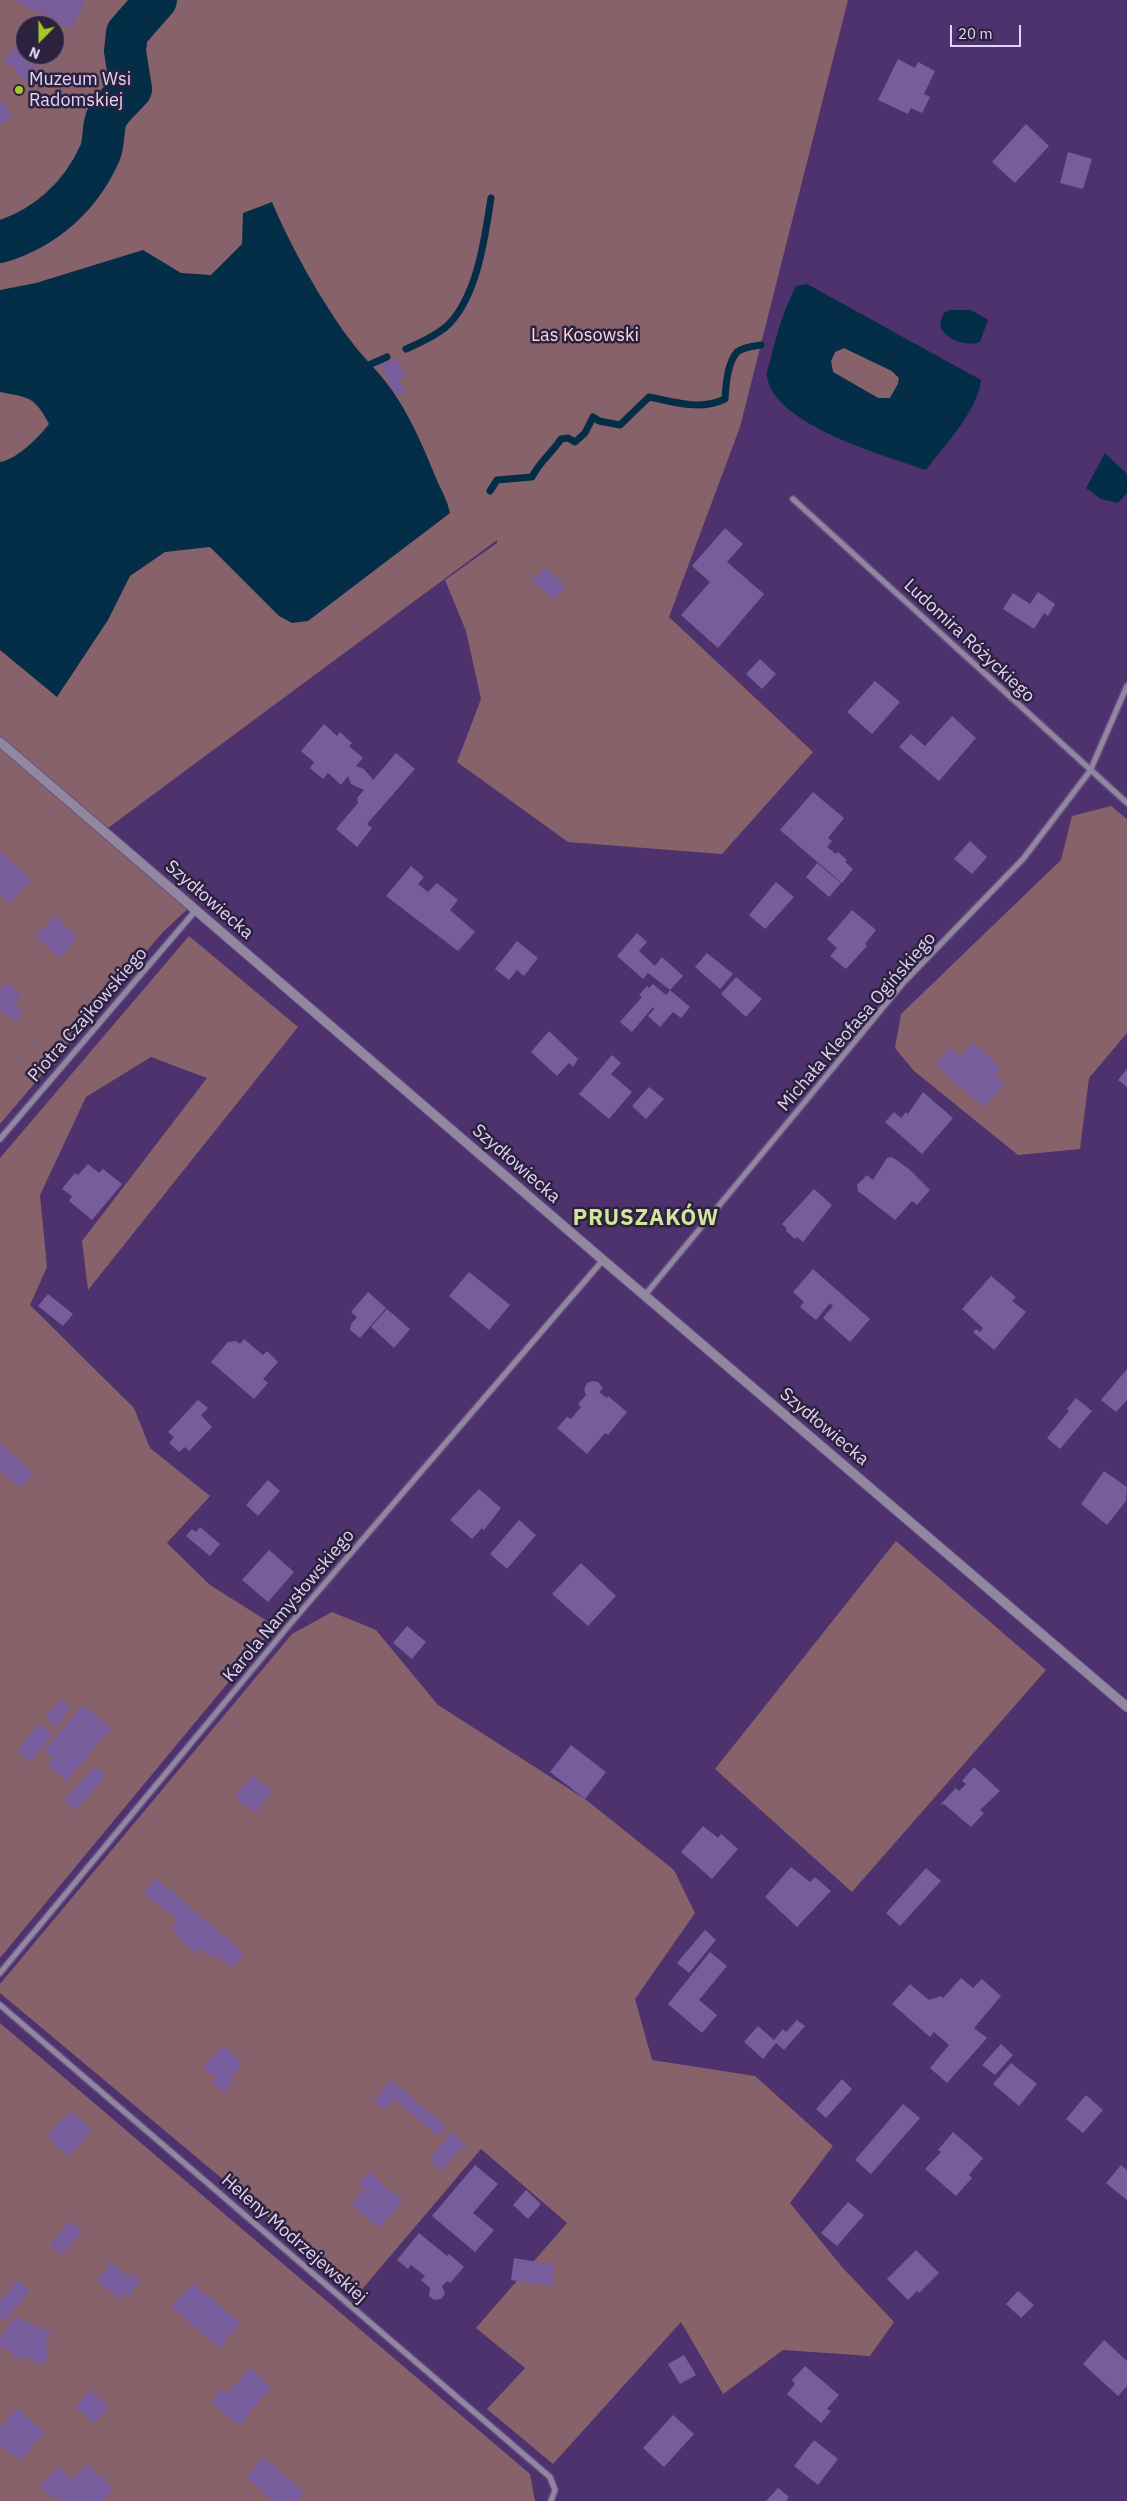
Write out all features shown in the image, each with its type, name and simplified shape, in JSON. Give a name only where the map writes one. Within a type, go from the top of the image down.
[{"type":"street","name":"Ludomira Różyckiego","points":[[793,499],[1127,803]]},
{"type":"street","name":"Michała Kleofasa Ogińskiego","points":[[645,1296],[904,982],[1023,859],[1090,771],[1127,686]]},
{"type":"street","name":"Szydłowiecka","points":[[0,742],[1127,1707]]},
{"type":"street","name":"Piotra Czajkowskiego","points":[[0,1139],[196,910]]},
{"type":"street","name":"Karola Namysłowskiego","points":[[0,1973],[290,1624],[603,1260]]},
{"type":"street","name":"Heleny Modrzejewskiej","points":[[0,2005],[550,2477],[555,2490],[552,2501]]},
{"type":"green space","name":"Las Kosowski","points":[[0,0],[848,0],[740,427],[669,617],[813,752],[722,854],[568,842],[457,762],[481,699],[466,631],[445,580],[497,543],[497,540],[108,828],[195,902],[163,932],[0,1124]]},
{"type":"green space","points":[[844,348],[892,371],[899,378],[898,384],[890,398],[878,398],[833,372],[831,361],[835,352]]},
{"type":"green space","points":[[1111,806],[1127,819],[1127,1033],[1089,1078],[1080,1149],[1018,1155],[914,1071],[895,1048],[901,1014],[1061,860],[1072,816]]},
{"type":"green space","points":[[189,936],[298,1027],[88,1290],[82,1241],[207,1078],[151,1057],[86,1097],[40,1195],[47,1267],[30,1305],[134,1408],[150,1448],[210,1496],[167,1543],[210,1585],[275,1626],[0,1958],[0,1158]]},
{"type":"green space","points":[[896,1541],[1046,1670],[852,1892],[715,1769]]},
{"type":"green space","points":[[332,1612],[376,1630],[438,1705],[585,1799],[674,1870],[695,1913],[635,1999],[652,2060],[755,2076],[833,2146],[790,2203],[842,2267],[894,2322],[870,2356],[783,2350],[723,2394],[681,2322],[553,2464],[487,2409],[525,2368],[476,2328],[567,2223],[481,2149],[359,2293],[0,1993],[0,1984],[292,1634]]},
{"type":"green space","points":[[0,2023],[530,2474],[535,2501],[0,2501]]},
{"type":"water","points":[[272,202],[297,255],[318,292],[340,326],[381,376],[408,415],[444,495],[450,513],[308,621],[292,623],[279,616],[210,547],[165,552],[130,576],[108,620],[57,697],[0,650],[0,462],[20,453],[49,424],[35,403],[25,397],[0,392],[0,290],[36,283],[143,250],[181,273],[211,275],[242,244],[243,213]]},
{"type":"water","points":[[807,284],[981,380],[979,391],[967,415],[926,470],[860,447],[809,424],[789,409],[774,394],[767,372],[781,321],[796,286]],"holes":[[[844,348],[892,371],[899,378],[898,384],[890,398],[878,398],[833,372],[831,361],[835,352]]]},
{"type":"water","points":[[950,310],[971,310],[988,320],[980,342],[964,343],[953,339],[944,332],[940,326],[941,320],[945,312]]},
{"type":"water","points":[[1105,453],[1127,474],[1127,493],[1118,503],[1101,499],[1086,488]]},
{"type":"building","points":[[14,0],[86,0],[71,29],[65,26],[65,15],[43,15]]},
{"type":"building","points":[[14,48],[15,65],[32,65],[38,69],[28,83],[15,72],[17,70],[5,61]]},
{"type":"building","points":[[898,59],[915,68],[918,62],[935,71],[924,94],[930,97],[922,113],[911,108],[908,114],[878,100]]},
{"type":"building","points":[[3,101],[13,116],[0,125],[0,103]]},
{"type":"building","points":[[1026,124],[1049,146],[1015,183],[992,162]]},
{"type":"building","points":[[1068,152],[1092,159],[1083,189],[1060,183]]},
{"type":"building","points":[[397,359],[406,376],[399,379],[405,392],[396,396],[380,365]]},
{"type":"building","points":[[725,528],[743,544],[727,562],[764,594],[718,648],[681,615],[710,582],[692,566]]},
{"type":"building","points":[[544,567],[566,586],[554,600],[532,580]]},
{"type":"building","points":[[1038,592],[1055,604],[1048,616],[1044,613],[1034,629],[1003,609],[1013,593],[1030,604]]},
{"type":"building","points":[[760,659],[776,674],[762,689],[746,674]]},
{"type":"building","points":[[875,681],[900,702],[872,734],[847,712]]},
{"type":"building","points":[[952,716],[976,738],[939,781],[899,747],[911,734],[925,746]]},
{"type":"building","points":[[324,724],[337,736],[340,732],[352,743],[349,746],[363,758],[356,766],[364,769],[373,780],[396,753],[415,769],[367,824],[372,828],[357,847],[336,829],[358,803],[357,798],[364,790],[351,784],[348,776],[341,785],[328,773],[323,779],[310,768],[314,762],[301,751]]},
{"type":"building","points":[[813,792],[844,818],[828,838],[832,841],[827,847],[836,854],[838,852],[853,869],[842,883],[780,830]]},
{"type":"building","points":[[970,841],[987,857],[972,874],[954,859]]},
{"type":"building","points":[[0,852],[31,880],[10,904],[0,894]]},
{"type":"building","points":[[817,863],[841,883],[829,897],[806,877]]},
{"type":"building","points":[[411,866],[424,877],[418,884],[428,892],[437,883],[458,900],[450,910],[475,932],[458,951],[386,896]]},
{"type":"building","points":[[776,882],[794,897],[765,929],[749,915]]},
{"type":"building","points":[[852,910],[876,930],[865,944],[867,946],[846,969],[830,956],[837,948],[827,939]]},
{"type":"building","points":[[54,916],[77,937],[60,958],[36,937]]},
{"type":"building","points":[[637,933],[647,942],[639,951],[655,966],[662,957],[683,976],[670,990],[648,973],[643,979],[617,956]]},
{"type":"building","points":[[517,941],[538,958],[524,976],[517,970],[509,980],[495,969]]},
{"type":"building","points":[[707,953],[733,974],[720,989],[695,967]]},
{"type":"building","points":[[736,977],[762,999],[746,1017],[721,994]]},
{"type":"building","points":[[6,982],[22,996],[15,1005],[23,1011],[15,1022],[0,1009],[0,989]]},
{"type":"building","points":[[653,984],[666,995],[670,990],[690,1007],[681,1018],[673,1012],[660,1027],[648,1016],[654,1009],[653,1007],[632,1032],[620,1022],[642,997],[639,995],[647,986],[649,988]]},
{"type":"building","points":[[549,1031],[578,1059],[573,1067],[569,1063],[557,1076],[531,1052]]},
{"type":"building","points":[[972,1042],[1001,1067],[995,1074],[1005,1083],[984,1107],[935,1065],[950,1047],[960,1056]]},
{"type":"building","points":[[612,1055],[621,1063],[611,1074],[632,1092],[609,1119],[579,1094]]},
{"type":"building","points":[[1127,1069],[1127,1087],[1118,1080]]},
{"type":"building","points":[[649,1087],[664,1099],[646,1119],[632,1106]]},
{"type":"building","points":[[923,1092],[953,1118],[922,1154],[885,1122],[894,1112],[901,1118],[906,1112],[908,1114]]},
{"type":"building","points":[[892,1157],[909,1169],[930,1190],[917,1205],[912,1201],[895,1220],[858,1191],[857,1185],[867,1175],[873,1180],[887,1158]]},
{"type":"building","points":[[88,1164],[99,1173],[103,1169],[122,1184],[92,1220],[69,1201],[72,1196],[62,1189],[75,1173],[78,1175]]},
{"type":"building","points":[[814,1189],[832,1205],[803,1242],[797,1237],[795,1239],[786,1231],[787,1229],[782,1224]]},
{"type":"building","points":[[813,1269],[870,1319],[850,1342],[823,1318],[833,1306],[830,1303],[816,1320],[800,1307],[804,1302],[793,1292]]},
{"type":"building","points":[[469,1272],[510,1305],[489,1330],[449,1296]]},
{"type":"building","points":[[991,1276],[1016,1297],[1012,1301],[1026,1312],[994,1350],[973,1332],[976,1329],[980,1332],[983,1328],[962,1309]]},
{"type":"building","points":[[368,1292],[386,1308],[360,1338],[350,1330],[351,1324],[357,1317],[351,1312]]},
{"type":"building","points":[[48,1294],[73,1314],[63,1326],[38,1306]]},
{"type":"building","points":[[387,1309],[410,1329],[394,1348],[371,1327]]},
{"type":"building","points":[[244,1339],[263,1355],[267,1351],[278,1362],[263,1379],[268,1383],[254,1399],[211,1362],[228,1342],[236,1341],[240,1344]]},
{"type":"building","points":[[1127,1369],[1127,1400],[1116,1412],[1101,1400]]},
{"type":"building","points":[[598,1382],[603,1388],[599,1392],[607,1398],[608,1396],[627,1412],[608,1435],[605,1433],[587,1454],[557,1428],[567,1417],[571,1419],[581,1407],[578,1404],[586,1395],[584,1390],[587,1383]]},
{"type":"building","points":[[1076,1398],[1092,1411],[1060,1449],[1047,1438],[1069,1411],[1067,1409]]},
{"type":"building","points":[[198,1400],[208,1408],[201,1415],[212,1427],[189,1451],[185,1447],[179,1452],[169,1443],[174,1437],[168,1432]]},
{"type":"building","points":[[0,1444],[34,1473],[21,1488],[0,1471]]},
{"type":"building","points":[[1104,1471],[1127,1487],[1126,1501],[1107,1525],[1081,1504]]},
{"type":"building","points":[[268,1480],[280,1491],[258,1516],[246,1505]]},
{"type":"building","points":[[479,1489],[501,1508],[484,1530],[482,1528],[472,1539],[450,1520]]},
{"type":"building","points":[[519,1520],[536,1535],[507,1569],[490,1554]]},
{"type":"building","points":[[200,1527],[220,1544],[210,1556],[186,1536],[192,1529],[196,1532]]},
{"type":"building","points":[[269,1550],[294,1572],[268,1602],[242,1580]]},
{"type":"building","points":[[581,1563],[616,1596],[588,1626],[552,1594]]},
{"type":"building","points":[[407,1626],[426,1642],[412,1659],[393,1643]]},
{"type":"building","points":[[61,1700],[71,1709],[55,1727],[45,1717]]},
{"type":"building","points":[[83,1705],[111,1728],[67,1781],[48,1765],[53,1759],[44,1751]]},
{"type":"building","points":[[39,1723],[53,1734],[30,1762],[17,1751]]},
{"type":"building","points":[[571,1745],[606,1772],[585,1799],[550,1772]]},
{"type":"building","points":[[95,1766],[106,1776],[76,1810],[64,1800]]},
{"type":"building","points":[[974,1767],[1000,1791],[980,1810],[984,1813],[971,1827],[944,1804],[940,1805],[955,1789],[953,1786],[959,1791],[966,1784],[962,1781]]},
{"type":"building","points":[[252,1775],[272,1791],[255,1813],[235,1797]]},
{"type":"building","points":[[703,1826],[718,1838],[721,1834],[738,1849],[712,1879],[681,1852]]},
{"type":"building","points":[[791,1867],[810,1882],[815,1877],[831,1891],[797,1927],[765,1897]]},
{"type":"building","points":[[926,1868],[941,1881],[900,1926],[886,1913]]},
{"type":"building","points":[[156,1878],[244,1953],[232,1968],[216,1955],[213,1958],[200,1948],[194,1954],[172,1928],[176,1919],[144,1893]]},
{"type":"building","points":[[705,1930],[716,1940],[689,1973],[677,1963]]},
{"type":"building","points":[[710,1952],[727,1966],[699,2000],[717,2015],[702,2033],[668,2004]]},
{"type":"building","points":[[961,1978],[973,1988],[982,1979],[1001,1996],[974,2028],[987,2038],[947,2083],[930,2068],[949,2045],[934,2032],[930,2037],[892,2004],[910,1984],[929,2000],[941,1996],[943,1998]]},
{"type":"building","points":[[797,2020],[805,2026],[784,2050],[776,2043],[763,2059],[744,2042],[758,2026],[774,2040],[783,2029],[786,2032]]},
{"type":"building","points":[[1001,2044],[1013,2055],[995,2075],[982,2065]]},
{"type":"building","points":[[223,2045],[243,2063],[230,2079],[233,2082],[225,2093],[212,2082],[215,2078],[203,2068]]},
{"type":"building","points":[[1011,2063],[1037,2084],[1019,2106],[993,2084]]},
{"type":"building","points":[[842,2079],[852,2089],[826,2118],[816,2109]]},
{"type":"building","points":[[391,2080],[447,2127],[438,2136],[393,2099],[384,2110],[374,2101]]},
{"type":"building","points":[[1086,2095],[1103,2110],[1083,2133],[1066,2119]]},
{"type":"building","points":[[903,2104],[920,2118],[871,2174],[855,2160]]},
{"type":"building","points":[[70,2111],[92,2130],[69,2156],[47,2137]]},
{"type":"building","points":[[452,2132],[465,2144],[441,2171],[429,2159]]},
{"type":"building","points":[[953,2132],[983,2158],[969,2175],[972,2178],[956,2196],[925,2169],[941,2152],[938,2150]]},
{"type":"building","points":[[475,2165],[498,2184],[473,2213],[494,2230],[475,2252],[432,2216]]},
{"type":"building","points":[[1121,2165],[1127,2170],[1127,2200],[1106,2183]]},
{"type":"building","points":[[370,2172],[403,2202],[379,2228],[351,2205],[365,2189],[359,2184]]},
{"type":"building","points":[[526,2190],[541,2204],[528,2219],[513,2205]]},
{"type":"building","points":[[848,2202],[864,2215],[837,2246],[821,2233]]},
{"type":"building","points":[[69,2221],[82,2231],[62,2255],[50,2245]]},
{"type":"building","points":[[419,2233],[464,2267],[450,2283],[447,2281],[442,2286],[445,2294],[441,2299],[434,2300],[429,2296],[430,2288],[421,2280],[425,2276],[411,2265],[408,2269],[397,2260]]},
{"type":"building","points":[[916,2250],[939,2273],[919,2293],[917,2291],[908,2300],[887,2279]]},
{"type":"building","points":[[514,2258],[555,2265],[552,2286],[511,2280]]},
{"type":"building","points":[[111,2263],[128,2276],[131,2273],[140,2281],[129,2295],[127,2293],[121,2300],[97,2281]]},
{"type":"building","points":[[17,2281],[30,2291],[5,2322],[0,2318],[0,2301]]},
{"type":"building","points":[[192,2283],[241,2323],[220,2348],[171,2307]]},
{"type":"building","points":[[1018,2291],[1034,2305],[1021,2318],[1006,2304]]},
{"type":"building","points":[[16,2317],[51,2332],[44,2348],[50,2350],[44,2365],[22,2356],[20,2360],[10,2356],[12,2352],[0,2346],[0,2338]]},
{"type":"building","points":[[1104,2340],[1127,2361],[1127,2386],[1118,2396],[1083,2364]]},
{"type":"building","points":[[684,2355],[696,2375],[680,2384],[668,2364]]},
{"type":"building","points":[[805,2366],[839,2395],[827,2409],[831,2411],[821,2423],[787,2394],[795,2384],[792,2380]]},
{"type":"building","points":[[250,2368],[271,2388],[239,2426],[211,2402],[221,2389],[227,2394]]},
{"type":"building","points":[[90,2390],[109,2407],[95,2424],[75,2407]]},
{"type":"building","points":[[17,2409],[45,2432],[20,2461],[0,2445],[0,2428]]},
{"type":"building","points":[[673,2415],[694,2434],[664,2467],[643,2448]]},
{"type":"building","points":[[814,2440],[838,2459],[818,2485],[794,2466]]},
{"type":"building","points":[[264,2457],[304,2492],[298,2499],[300,2501],[273,2501],[246,2477]]},
{"type":"building","points":[[86,2464],[114,2488],[103,2501],[64,2501],[59,2497],[56,2501],[40,2487],[58,2466],[73,2479]]},
{"type":"building","points":[[778,2488],[789,2497],[786,2501],[766,2501]]},
{"type":"waterway","points":[[0,242],[17,236],[47,219],[83,183],[100,153],[108,115],[131,89],[125,51],[127,33],[156,0]]},
{"type":"waterway","points":[[406,349],[440,331],[459,312],[467,297],[479,264],[491,198]]},
{"type":"waterway","points":[[490,491],[497,480],[532,477],[561,439],[568,438],[575,442],[585,433],[593,417],[599,421],[620,425],[649,397],[697,405],[716,403],[725,399],[731,362],[737,352],[748,347],[761,345]]},
{"type":"waterway","points":[[371,364],[387,357]]},
{"type":"place","name":"Muzeum Wsi Radomskiej","points":[[19,90]]},
{"type":"district","name":"PRUSZAKÓW","points":[[646,1219]]}]
